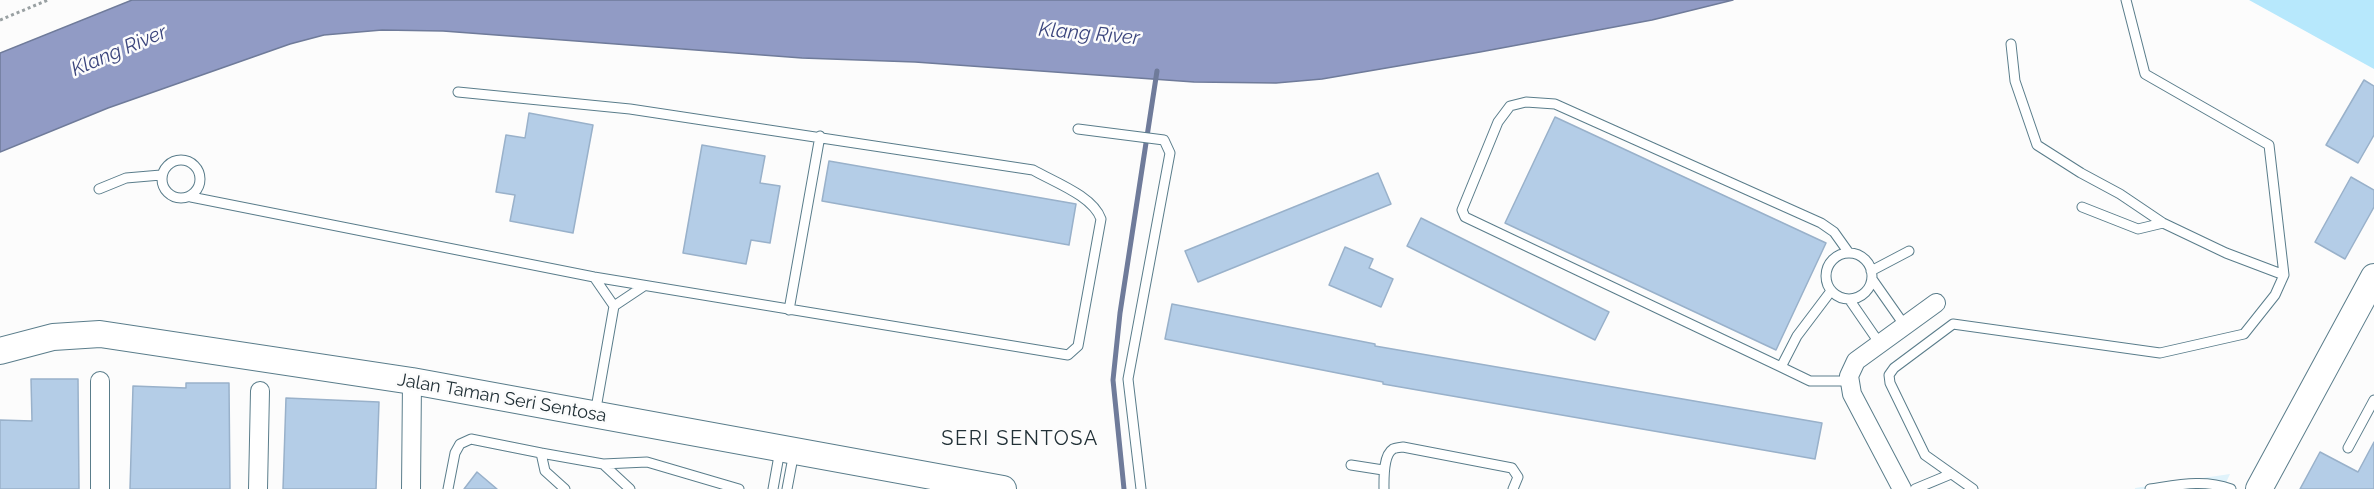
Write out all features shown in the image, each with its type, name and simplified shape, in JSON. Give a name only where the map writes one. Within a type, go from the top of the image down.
[{"type":"main road","points":[[2259,489],[2374,277]]},
{"type":"main road","name":"Jalan Taman Seri Sentosa","points":[[0,351],[53,337],[100,334],[412,381],[1003,489]]},
{"type":"street","points":[[1902,489],[1852,394],[1851,368],[1856,361],[1936,303]]},
{"type":"street","points":[[100,381],[100,489]]},
{"type":"street","points":[[411,489],[412,381]]},
{"type":"street","points":[[258,489],[260,390]]},
{"type":"lane","points":[[1973,489],[1925,455],[1890,383],[1889,375],[1894,368],[1953,324],[2160,353],[2244,334],[2275,295],[2284,275],[2270,145],[2145,74],[2126,0]]},
{"type":"lane","points":[[2011,44],[2015,81],[2037,145],[2120,194],[2163,223],[2226,253],[2284,275]]},
{"type":"lane","points":[[191,197],[198,190],[201,177],[195,165],[182,159],[169,164],[162,175],[164,189],[174,198],[191,197],[594,277],[789,310],[1068,355],[1078,346],[1101,219],[1098,210],[1087,200],[1033,170],[630,109],[458,92]]},
{"type":"lane","points":[[1849,253],[1834,232],[1821,223],[1555,104],[1526,102],[1510,106],[1498,122],[1462,210],[1465,217],[1810,381],[1850,381]]},
{"type":"lane","points":[[1078,129],[1164,140],[1170,153],[1128,379],[1141,489]]},
{"type":"lane","points":[[789,310],[820,136]]},
{"type":"lane","points":[[99,189],[126,178],[162,175]]},
{"type":"lane","points":[[2082,207],[2138,229],[2163,223]]},
{"type":"lane","points":[[1905,326],[1871,275],[1863,258],[1849,253],[1842,254],[1829,263],[1826,278],[1831,291],[1837,296],[1850,299],[1859,297],[1865,292],[1871,275],[1909,251]]},
{"type":"lane","points":[[594,277],[614,306],[594,415]]},
{"type":"lane","points":[[614,306],[644,286]]},
{"type":"lane","points":[[1781,367],[1797,336],[1831,291]]},
{"type":"lane","points":[[1850,299],[1880,344]]},
{"type":"lane","points":[[2349,448],[2374,400]]},
{"type":"lane","points":[[448,489],[455,453],[460,444],[471,439],[603,464],[647,462],[739,489]]},
{"type":"lane","points":[[1384,489],[1383,470],[1390,451],[1393,448],[1403,447],[1512,468],[1518,477],[1512,489]]},
{"type":"lane","points":[[773,489],[787,448]]},
{"type":"lane","points":[[787,448],[787,489]]},
{"type":"lane","points":[[541,453],[545,471],[565,489]]},
{"type":"lane","points":[[603,464],[630,489]]},
{"type":"lane","points":[[1352,465],[1383,470]]},
{"type":"lane","points":[[1915,489],[1951,474]]},
{"type":"lane","points":[[2150,489],[2197,482],[2231,489]]},
{"type":"path","points":[[0,20],[48,0]]},
{"type":"shaded area","points":[[2249,0],[2374,0],[2374,69]]},
{"type":"shaded area","points":[[2230,474],[2223,489],[2135,489],[2135,488]]},
{"type":"water","name":"Klang River","points":[[132,0],[1733,0],[1652,20],[1480,52],[1322,79],[1276,83],[1194,82],[915,62],[802,58],[443,31],[382,30],[324,35],[290,44],[108,108],[0,152],[0,53]]},
{"type":"building","points":[[2364,80],[2374,86],[2374,135],[2358,163],[2326,145]]},
{"type":"building","points":[[529,113],[593,125],[573,233],[510,221],[515,195],[496,192],[506,135],[525,138]]},
{"type":"building","points":[[1555,117],[1826,243],[1776,350],[1505,223]]},
{"type":"building","points":[[702,145],[765,156],[760,183],[780,186],[770,243],[751,240],[746,264],[683,253]]},
{"type":"building","points":[[829,161],[1076,204],[1069,245],[822,201]]},
{"type":"building","points":[[1378,173],[1391,204],[1198,282],[1185,251]]},
{"type":"building","points":[[2351,177],[2374,190],[2374,207],[2345,259],[2315,242]]},
{"type":"building","points":[[1421,218],[1609,312],[1595,340],[1407,246]]},
{"type":"building","points":[[1345,247],[1373,259],[1369,268],[1393,279],[1381,307],[1329,285]]},
{"type":"building","points":[[1172,304],[1375,344],[1375,346],[1822,423],[1815,459],[1383,384],[1383,382],[1165,339]]},
{"type":"building","points":[[31,379],[78,379],[79,489],[0,489],[0,420],[32,421]]},
{"type":"building","points":[[186,383],[229,383],[230,489],[130,489],[133,386],[186,388]]},
{"type":"building","points":[[286,398],[379,402],[376,489],[283,489]]},
{"type":"building","points":[[2374,442],[2374,489],[2300,489],[2320,452],[2358,472]]},
{"type":"building","points":[[477,472],[497,489],[464,489]]},
{"type":"waterway","points":[[1124,489],[1113,380],[1120,313],[1157,71]]},
{"type":"district","name":"SERI SENTOSA","points":[[1020,439]]}]
